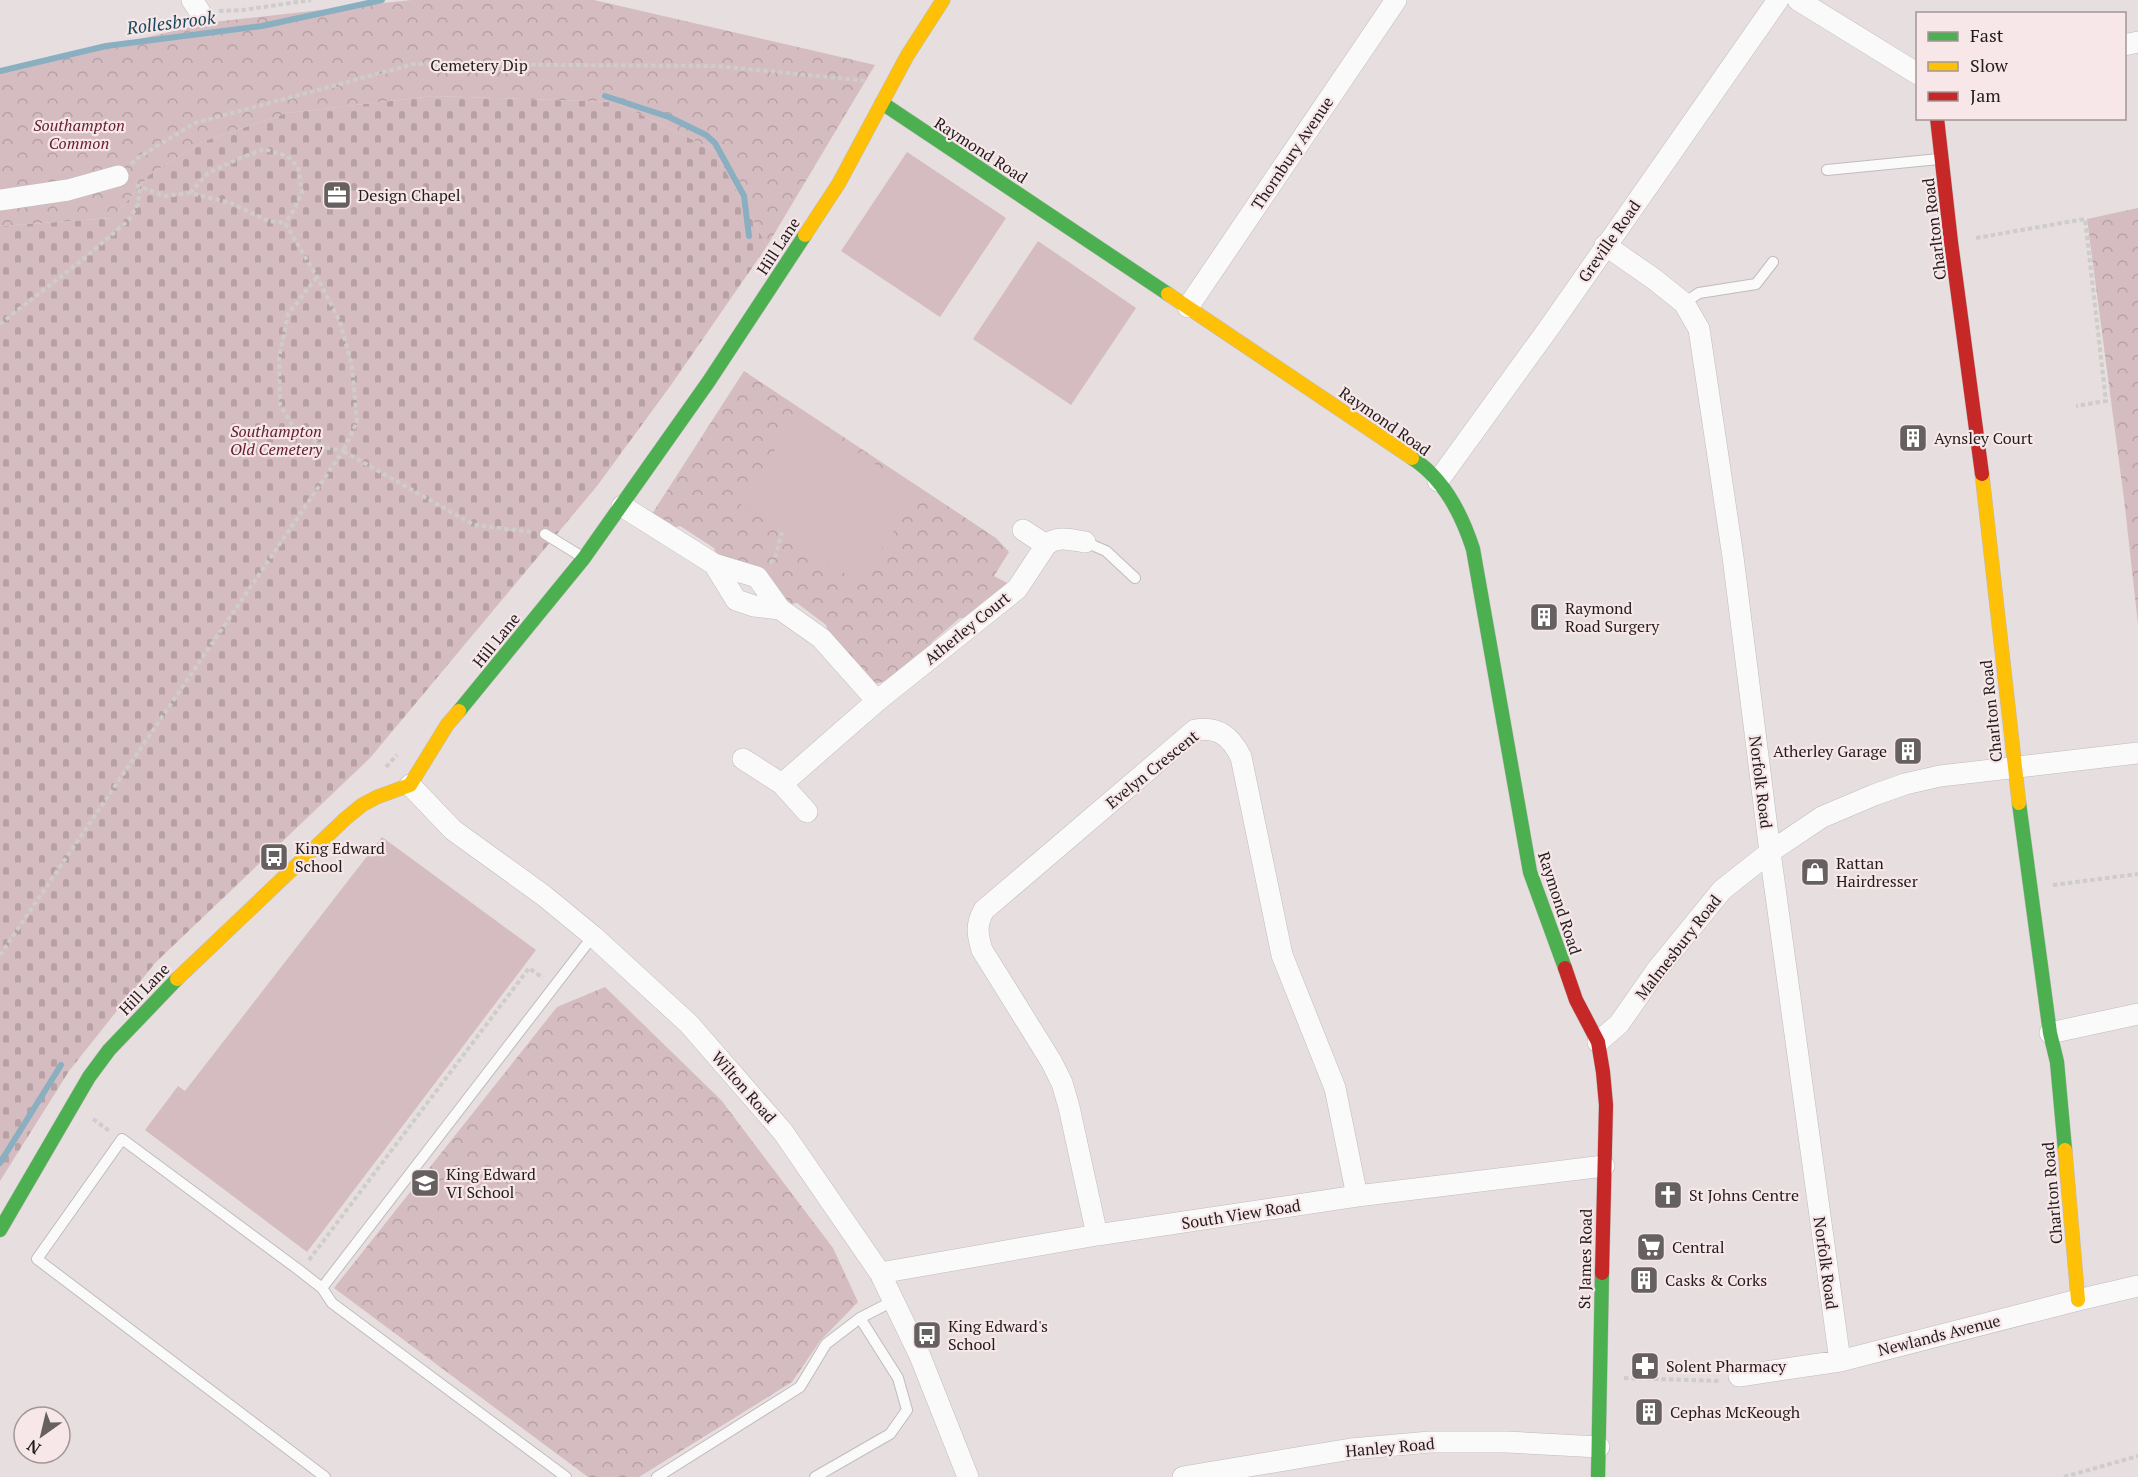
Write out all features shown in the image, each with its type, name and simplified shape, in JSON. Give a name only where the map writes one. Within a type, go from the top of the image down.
[{"type":"street","name":"Hill Lane","points":[[0,1230],[89,1077],[123,1035],[200,956],[362,805],[410,785],[447,725],[584,558],[709,381],[838,183],[907,56],[943,0]]},
{"type":"street","name":"Thornbury Avenue","points":[[1188,307],[1396,0]]},
{"type":"street","name":"Greville Road","points":[[1438,482],[1551,325],[1778,0]]},
{"type":"street","points":[[1798,0],[1916,73]]},
{"type":"street","name":"Raymond Road","points":[[882,103],[1417,461],[1455,503],[1473,549],[1523,840],[1533,883],[1576,1000],[1598,1042]]},
{"type":"street","name":"Charlton Road","points":[[1937,120],[1951,242],[1976,420],[2014,768],[2050,1033],[2057,1062],[2078,1300]]},
{"type":"street","points":[[0,200],[69,190],[118,176]]},
{"type":"street","name":"Norfolk Road","points":[[1605,245],[1684,303],[1699,329],[1733,557],[1770,852],[1840,1361]]},
{"type":"street","points":[[622,506],[714,564],[757,577],[780,609],[821,638],[877,700]]},
{"type":"street","points":[[1023,530],[1046,545],[1064,538],[1085,542]]},
{"type":"street","name":"Atherley Court","points":[[782,784],[877,700],[1017,589],[1046,545]]},
{"type":"street","points":[[714,564],[736,600],[754,606],[780,609]]},
{"type":"street","name":"Evelyn Crescent","points":[[1097,1235],[1062,1083],[1051,1061],[982,950],[978,935],[978,921],[984,910],[1195,730],[1208,728],[1223,732],[1235,745],[1241,757],[1282,955],[1335,1088],[1357,1196]]},
{"type":"street","name":"Malmesbury Road","points":[[1598,1042],[1624,1018],[1656,971],[1722,890],[1770,852],[1822,817],[1905,784],[1940,776],[2138,753]]},
{"type":"street","points":[[743,759],[782,784],[807,812]]},
{"type":"street","name":"Wilton Road","points":[[410,785],[453,830],[543,895],[689,1024],[783,1132],[880,1273],[920,1356],[968,1477]]},
{"type":"street","points":[[2050,1033],[2138,1014]]},
{"type":"street","name":"St James Road","points":[[1598,1042],[1606,1105],[1599,1477]]},
{"type":"street","name":"South View Road","points":[[880,1273],[1097,1235],[1357,1196],[1604,1166]]},
{"type":"street","name":"Newlands Avenue","points":[[1739,1376],[1840,1361],[2138,1286]]},
{"type":"street","name":"Hanley Road","points":[[1183,1477],[1351,1449],[1430,1442],[1507,1442],[1599,1447]]},
{"type":"lane","points":[[1827,170],[1942,158]]},
{"type":"lane","points":[[1684,303],[1699,293],[1756,284],[1773,262]]},
{"type":"lane","points":[[545,534],[584,558]]},
{"type":"lane","points":[[1085,542],[1106,551],[1135,578]]},
{"type":"lane","points":[[322,1288],[592,936]]},
{"type":"lane","points":[[325,1477],[37,1259],[122,1139],[299,1270],[322,1288],[332,1303],[566,1477]]},
{"type":"lane","points":[[657,1477],[800,1387],[826,1344],[860,1318],[893,1301]]},
{"type":"lane","points":[[815,1477],[890,1434],[907,1410],[898,1378],[860,1318]]},
{"type":"path","points":[[196,6],[243,10],[311,0]]},
{"type":"path","name":"Cemetery Dip","points":[[118,176],[139,157],[195,123],[414,64],[717,66],[864,81]]},
{"type":"path","points":[[190,193],[208,172],[264,149],[287,156],[297,167],[302,192],[285,223]]},
{"type":"path","points":[[118,176],[164,196],[190,193],[231,203],[268,221],[285,223]]},
{"type":"path","points":[[0,324],[129,220],[138,204],[140,187]]},
{"type":"path","points":[[1951,242],[2085,219],[2106,401],[2076,406]]},
{"type":"path","points":[[0,955],[343,451],[357,422],[352,366],[340,322],[285,223]]},
{"type":"path","points":[[317,277],[288,314],[279,358],[280,405],[293,426],[324,447],[343,451],[474,525],[545,534]]},
{"type":"path","points":[[757,577],[775,558],[782,532]]},
{"type":"path","points":[[2030,888],[2138,874]]},
{"type":"path","points":[[299,1270],[343,1216],[528,968],[553,986]]},
{"type":"path","points":[[72,1106],[122,1139]]},
{"type":"path","points":[[337,1212],[343,1216]]},
{"type":"path","points":[[1600,1378],[1725,1381],[1739,1376]]},
{"type":"path","points":[[2064,1477],[2138,1456]]},
{"type":"green space","name":"Southampton Common","points":[[411,0],[594,0],[875,65],[767,246],[714,150],[615,102],[433,96],[287,113],[204,141],[149,175],[113,218],[0,226],[0,71],[213,22]]},
{"type":"green space","name":"Southampton Old Cemetery","points":[[433,96],[615,102],[714,150],[767,246],[671,385],[597,486],[370,758],[155,963],[69,1071],[0,1181],[0,226],[113,218],[149,175],[204,141],[287,113]]},
{"type":"green space","points":[[907,152],[1006,218],[940,317],[841,251]]},
{"type":"green space","points":[[2138,208],[2138,624],[2087,219]]},
{"type":"green space","points":[[1038,241],[1136,308],[1071,405],[973,339]]},
{"type":"green space","points":[[744,371],[996,538],[1009,552],[994,576],[1011,585],[971,618],[960,618],[932,642],[929,652],[886,681],[875,684],[830,638],[826,625],[797,603],[785,605],[719,561],[714,548],[680,526],[673,528],[652,514]]},
{"type":"green space","points":[[799,414],[919,493],[859,583],[739,503]]},
{"type":"green space","points":[[382,837],[536,950],[307,1252],[145,1130],[178,1086],[185,1091]]},
{"type":"green space","points":[[605,987],[721,1100],[833,1248],[858,1302],[820,1341],[792,1382],[639,1477],[588,1477],[334,1288],[557,1007]]},
{"type":"waterway","name":"Rollesbrook","points":[[0,71],[106,46],[262,26],[382,0]]},
{"type":"waterway","points":[[605,96],[669,117],[706,135],[715,143],[744,196],[749,236]]},
{"type":"waterway","points":[[0,1163],[61,1065]]},
{"type":"traffic: fast","points":[[882,103],[1168,294]]},
{"type":"traffic: fast","points":[[459,711],[584,558],[709,381],[805,235]]},
{"type":"traffic: fast","points":[[1412,458],[1433,476],[1450,498],[1473,549],[1530,872],[1565,968]]},
{"type":"traffic: fast","points":[[2019,803],[2050,1033],[2057,1062],[2065,1150]]},
{"type":"traffic: fast","points":[[0,1230],[89,1077],[109,1050],[177,979]]},
{"type":"traffic: fast","points":[[1598,1477],[1602,1273]]},
{"type":"traffic: slow","points":[[805,235],[839,183],[907,56],[943,0]]},
{"type":"traffic: slow","points":[[1168,294],[1412,458]]},
{"type":"traffic: slow","points":[[1982,474],[2019,803]]},
{"type":"traffic: slow","points":[[177,979],[345,819],[362,805],[377,797],[410,785],[447,725],[459,711]]},
{"type":"traffic: slow","points":[[2065,1150],[2078,1300]]},
{"type":"traffic: jam","points":[[1937,120],[1982,474]]},
{"type":"traffic: jam","points":[[1565,968],[1576,1000],[1598,1042],[1603,1072],[1606,1105],[1602,1273]]},
{"type":"place","name":"Design Chapel","points":[[337,195]]},
{"type":"place","name":"Aynsley Court","points":[[1913,438]]},
{"type":"place","name":"Raymond Road Surgery","points":[[1544,617]]},
{"type":"place","name":"Atherley Garage","points":[[1908,751]]},
{"type":"place","name":"King Edward School","points":[[274,857]]},
{"type":"place","name":"Rattan Hairdresser","points":[[1815,872]]},
{"type":"place","name":"King Edward VI School","points":[[425,1183]]},
{"type":"place","name":"St Johns Centre","points":[[1668,1195]]},
{"type":"place","name":"Central","points":[[1651,1247]]},
{"type":"place","name":"Casks & Corks","points":[[1644,1280]]},
{"type":"place","name":"King Edward's School","points":[[927,1335]]},
{"type":"place","name":"Solent Pharmacy","points":[[1645,1366]]},
{"type":"place","name":"Cephas McKeough","points":[[1649,1412]]}]
